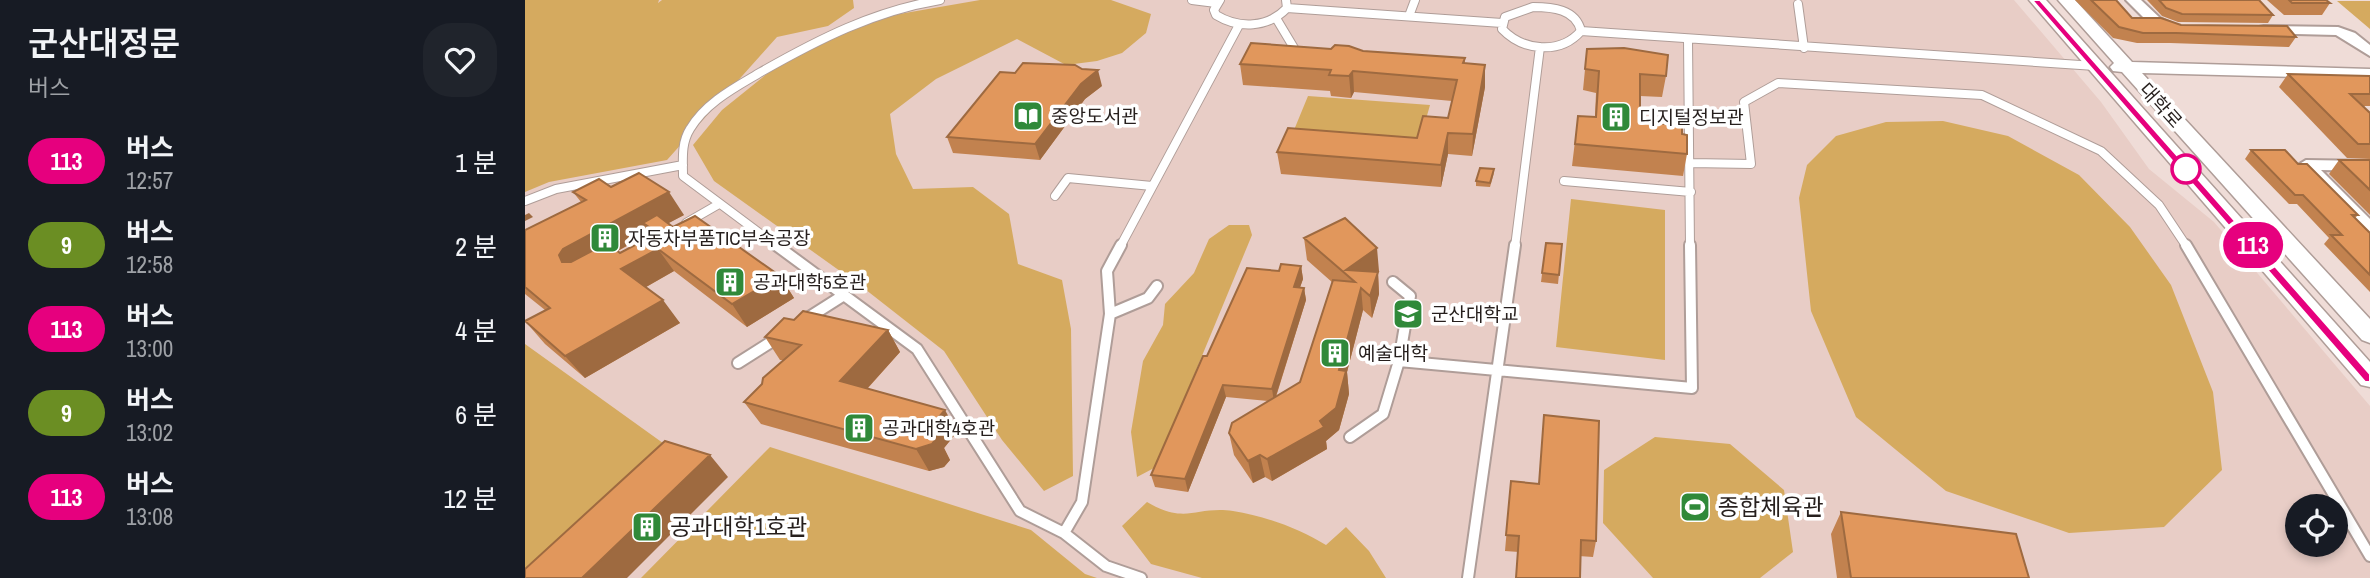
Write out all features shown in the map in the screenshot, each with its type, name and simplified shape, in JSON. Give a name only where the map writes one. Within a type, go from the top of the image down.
[{"type":"street","name":"대학로","points":[[2037,0],[2370,378]]},
{"type":"street","name":"대학로","points":[[2066,0],[2370,334]]},
{"type":"street","points":[[2133,0],[2155,21],[2175,29],[2189,29]]},
{"type":"street","points":[[2272,15],[2289,30]]},
{"type":"street","points":[[2252,30],[2338,31],[2350,36],[2370,52]]},
{"type":"street","points":[[2098,35],[2135,54],[2188,69]]},
{"type":"street","points":[[2095,66],[2370,74]]},
{"type":"street","points":[[2157,100],[2158,86],[2168,80],[2184,77],[2188,69]]},
{"type":"street","points":[[2369,228],[2306,165],[2370,166]]},
{"type":"lane","points":[[940,0],[901,3],[869,15],[826,34],[722,96],[691,128],[682,149],[683,176],[917,349],[1020,511],[1064,533],[1106,566],[1141,578]]},
{"type":"lane","points":[[1192,0],[1218,2],[1216,15],[1239,25],[1276,18],[1286,4],[1502,23]]},
{"type":"lane","points":[[1409,16],[1415,0]]},
{"type":"lane","points":[[1545,3],[1576,18],[1581,31],[1578,37],[1563,45],[1540,47],[1515,41],[1507,36],[1502,23],[1506,17],[1522,9],[1545,3]]},
{"type":"lane","points":[[1798,4],[1804,48]]},
{"type":"lane","points":[[1276,18],[1297,52]]},
{"type":"lane","points":[[1064,533],[1082,502],[1110,314],[1107,271],[1239,25]]},
{"type":"lane","points":[[1581,31],[2095,66]]},
{"type":"lane","points":[[1399,361],[1499,368],[1692,388],[1688,40]]},
{"type":"lane","points":[[1468,578],[1499,368],[1540,47]]},
{"type":"lane","points":[[1691,163],[1751,164],[1744,102],[1778,83],[1982,95],[2101,151],[2159,205],[2196,261],[2370,556]]},
{"type":"lane","points":[[525,201],[557,189],[683,164]]},
{"type":"lane","points":[[1055,196],[1068,178],[1152,186]]},
{"type":"lane","points":[[1564,181],[1691,192]]},
{"type":"lane","points":[[670,231],[719,204]]},
{"type":"lane","points":[[1350,437],[1383,414],[1399,361],[1410,296],[1393,282]]},
{"type":"lane","points":[[1110,314],[1148,298],[1157,286]]},
{"type":"lane","points":[[738,363],[844,295]]},
{"type":"shaded area","name":"군산대학교","points":[[525,0],[2014,0],[2101,102],[2149,169],[2214,222],[2370,406],[2370,578],[525,578]]},
{"type":"shaded area","points":[[525,0],[659,0],[658,3],[662,0],[853,0],[854,8],[828,26],[777,37],[667,160],[549,182],[525,192]]},
{"type":"shaded area","points":[[980,0],[1111,0],[1151,14],[1146,33],[1122,53],[1097,61],[1066,65],[1017,39],[936,79],[890,114],[896,154],[913,189],[973,187],[1009,214],[1018,264],[1062,280],[1071,329],[1073,476],[1044,491],[1002,440],[944,351],[861,286],[714,181],[693,145],[722,110],[789,56],[882,17]]},
{"type":"shaded area","points":[[2337,1],[2370,1],[2370,29]]},
{"type":"shaded area","points":[[1308,96],[1430,105],[1415,158],[1287,147]]},
{"type":"shaded area","points":[[1943,121],[2008,136],[2079,175],[2130,227],[2171,285],[2213,392],[2222,470],[2164,527],[2069,533],[1946,491],[1856,417],[1811,311],[1799,198],[1807,165],[1836,136],[1886,122]]},
{"type":"shaded area","points":[[1571,199],[1665,210],[1665,360],[1556,347]]},
{"type":"shaded area","points":[[1229,225],[1249,225],[1252,235],[1156,467],[1137,477],[1131,432],[1143,361],[1163,325],[1165,304],[1194,273],[1209,239]]},
{"type":"shaded area","points":[[525,344],[681,456],[525,578]]},
{"type":"shaded area","name":"종합체육관","points":[[1655,437],[1730,444],[1784,490],[1793,552],[1760,578],[1653,578],[1603,523],[1604,470]]},
{"type":"shaded area","points":[[770,447],[1031,530],[1085,574],[1097,578],[641,578]]},
{"type":"shaded area","points":[[1147,502],[1160,509],[1181,514],[1220,510],[1257,516],[1293,528],[1326,545],[1346,527],[1369,551],[1386,578],[1202,578],[1151,564],[1122,526]]},
{"type":"building","points":[[2091,0],[2116,0],[2132,18],[2161,18],[2181,25],[2287,26],[2296,37],[2143,33],[2119,27]]},
{"type":"building","points":[[2159,0],[2259,0],[2273,15],[2182,14],[2166,8]]},
{"type":"building","points":[[2289,0],[2326,0],[2330,3],[2292,3]]},
{"type":"building","points":[[1251,43],[1331,49],[1335,45],[1349,46],[1363,51],[1465,58],[1463,63],[1485,65],[1473,134],[1448,133],[1441,165],[1277,152],[1288,128],[1417,138],[1423,116],[1448,118],[1457,80],[1353,71],[1349,76],[1329,75],[1331,70],[1240,64]]},
{"type":"building","points":[[1624,48],[1668,55],[1666,76],[1640,74],[1640,121],[1682,126],[1682,134],[1687,135],[1687,154],[1575,144],[1578,116],[1596,117],[1599,71],[1585,69],[1587,49]]},
{"type":"building","name":"중앙도서관","points":[[1023,63],[1075,65],[1082,69],[1098,70],[1081,84],[1035,144],[947,137],[1000,72],[1015,73]]},
{"type":"building","points":[[2288,74],[2370,76],[2370,94],[2350,94],[2370,113],[2370,144],[2358,144]]},
{"type":"building","points":[[2251,150],[2285,150],[2298,164],[2307,164],[2358,215],[2352,215],[2370,233],[2370,275],[2331,235],[2342,235],[2303,195],[2295,195]]},
{"type":"building","points":[[2339,160],[2370,160],[2370,190]]},
{"type":"building","points":[[1480,168],[1494,169],[1490,183],[1476,181]]},
{"type":"building","points":[[639,173],[669,192],[563,249],[559,255],[562,262],[571,262],[607,243],[620,253],[658,233],[643,223],[657,215],[673,227],[695,216],[780,276],[732,304],[658,249],[621,269],[663,300],[565,356],[525,321],[550,308],[525,287],[525,230],[586,200],[573,192],[599,179],[611,187]]},
{"type":"building","name":"예술대학","points":[[1345,218],[1377,248],[1346,270],[1378,272],[1370,296],[1361,288],[1339,370],[1346,371],[1336,408],[1320,421],[1324,427],[1267,459],[1260,455],[1248,461],[1229,433],[1232,423],[1300,382],[1333,280],[1355,282],[1304,238]]},
{"type":"building","points":[[1546,243],[1562,244],[1559,275],[1542,273]]},
{"type":"building","points":[[1281,264],[1301,266],[1294,287],[1304,288],[1272,389],[1223,385],[1185,479],[1151,475],[1203,356],[1207,356],[1247,268],[1279,271]]},
{"type":"building","points":[[803,311],[888,330],[840,381],[945,410],[932,425],[937,438],[932,444],[916,449],[744,402],[762,384],[763,378],[801,345],[765,337],[784,318],[794,320]]},
{"type":"building","points":[[1544,415],[1599,421],[1596,541],[1581,540],[1580,578],[1516,578],[1519,536],[1506,535],[1511,481],[1539,484]]},
{"type":"building","points":[[665,441],[710,455],[582,578],[525,578],[525,569]]},
{"type":"building","points":[[1841,512],[2016,534],[2029,578],[1851,578]]},
{"type":"bus line","name":"113","points":[[2037,0],[2370,378]]},
{"type":"place","name":"중앙도서관","points":[[1028,116]]},
{"type":"place","name":"디지털정보관","points":[[1616,117]]},
{"type":"place","name":"자동차부품TIC부속공장","points":[[605,238]]},
{"type":"place","name":"공과대학5호관","points":[[730,282]]},
{"type":"place","name":"군산대학교","points":[[1408,314]]},
{"type":"place","name":"예술대학","points":[[1335,353]]},
{"type":"place","name":"공과대학4호관","points":[[859,428]]},
{"type":"place","name":"종합체육관","points":[[1695,507]]},
{"type":"place","name":"공과대학1호관","points":[[647,527]]}]
